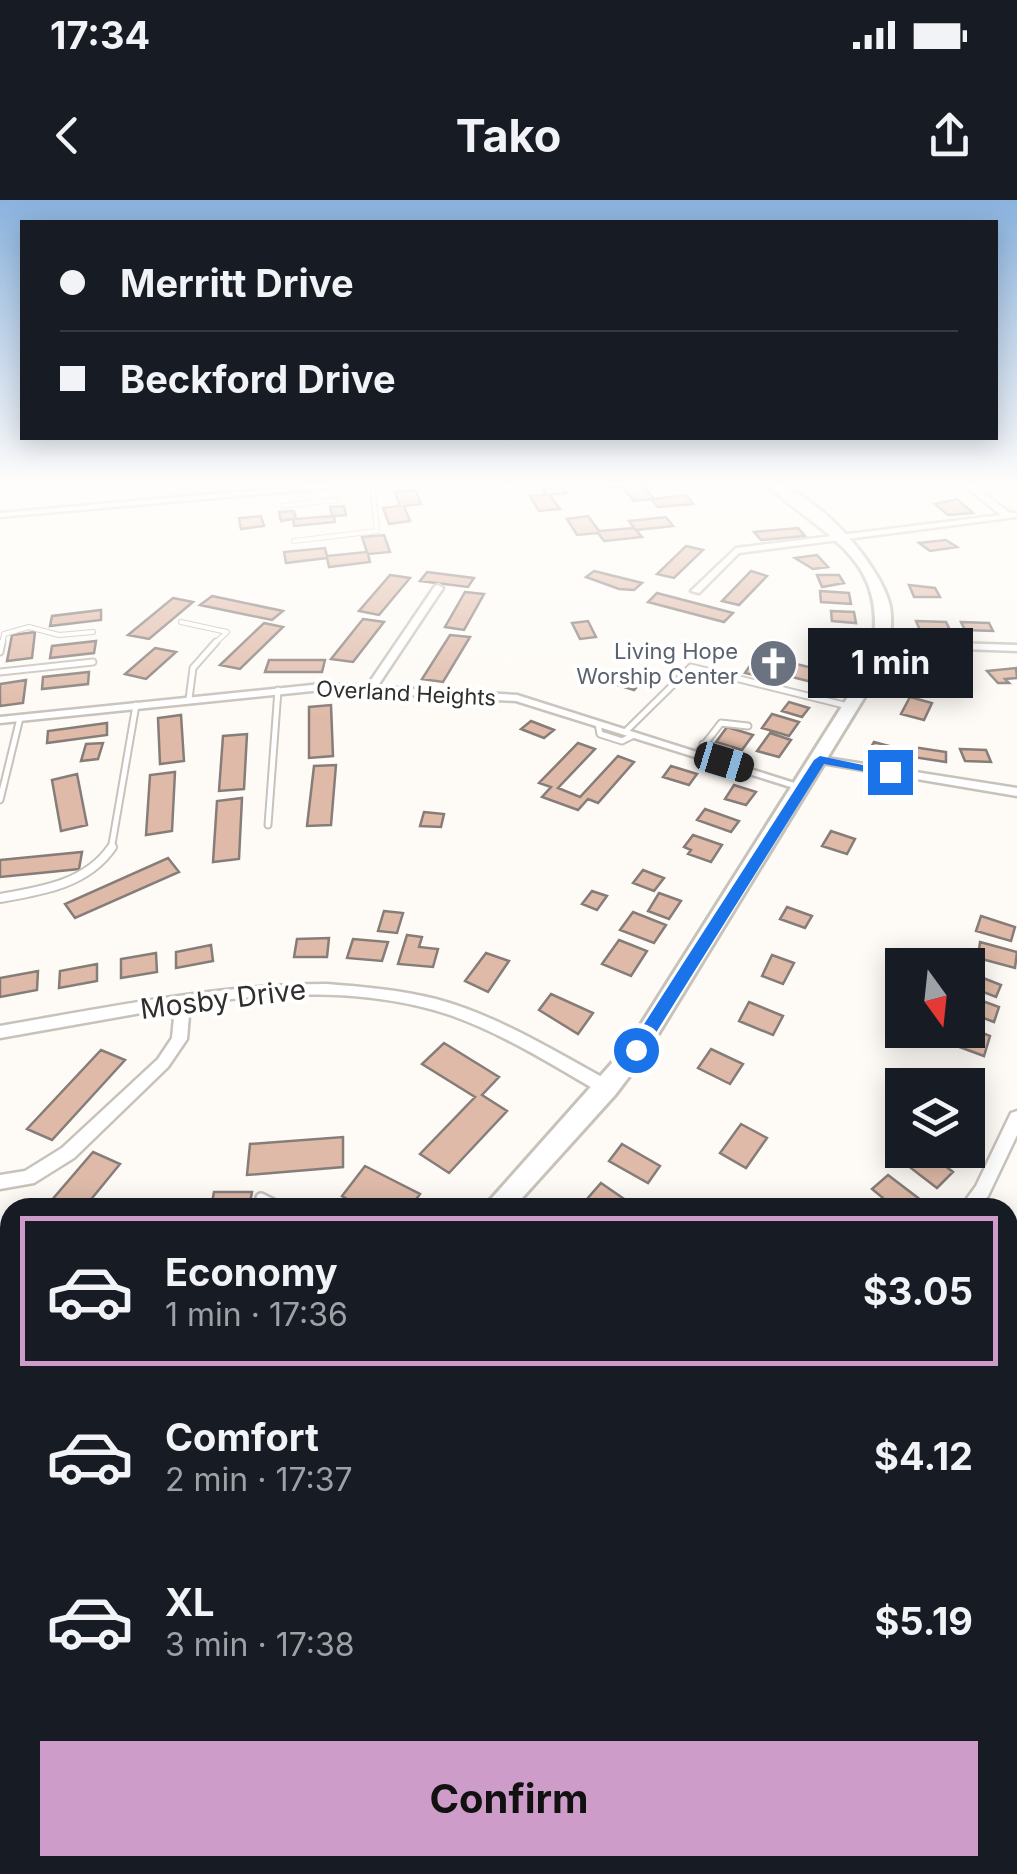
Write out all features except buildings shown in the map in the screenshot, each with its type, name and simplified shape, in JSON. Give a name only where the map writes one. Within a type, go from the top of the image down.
[{"type":"main road","points":[[505,1198],[607,1088],[636,1050],[853,707],[884,644],[886,620],[882,593],[860,561]]},
{"type":"street","points":[[696,591],[726,561]]},
{"type":"street","points":[[370,690],[438,588]]},
{"type":"street","points":[[884,644],[1017,648]]},
{"type":"street","name":"Overland Heights","points":[[0,720],[322,687],[517,698],[630,734],[700,749],[724,762],[800,786]]},
{"type":"street","points":[[820,760],[1017,792]]},
{"type":"street","name":"Mosby Drive","points":[[0,1032],[263,988],[379,991],[438,1006],[496,1028],[607,1088]]},
{"type":"street","points":[[0,1182],[28,1178],[68,1153],[163,1063],[179,1039],[183,1002]]},
{"type":"street","points":[[976,1198],[1017,1118]]},
{"type":"lane","points":[[181,622],[227,632],[196,659],[187,679],[190,699]]},
{"type":"lane","points":[[0,652],[4,634],[18,627],[34,625],[56,636],[93,632]]},
{"type":"lane","points":[[0,672],[93,662]]},
{"type":"lane","points":[[630,734],[691,667],[853,707]]},
{"type":"lane","points":[[268,825],[278,690]]},
{"type":"lane","points":[[0,898],[52,889],[91,870],[112,850],[136,705]]},
{"type":"lane","points":[[0,800],[20,718]]},
{"type":"lane","points":[[700,749],[720,724],[748,726]]},
{"type":"place","name":"Living Hope Worship Center","points":[[773,664]]},
{"type":"route","points":[[636,1050],[820,760],[890,772]]}]
